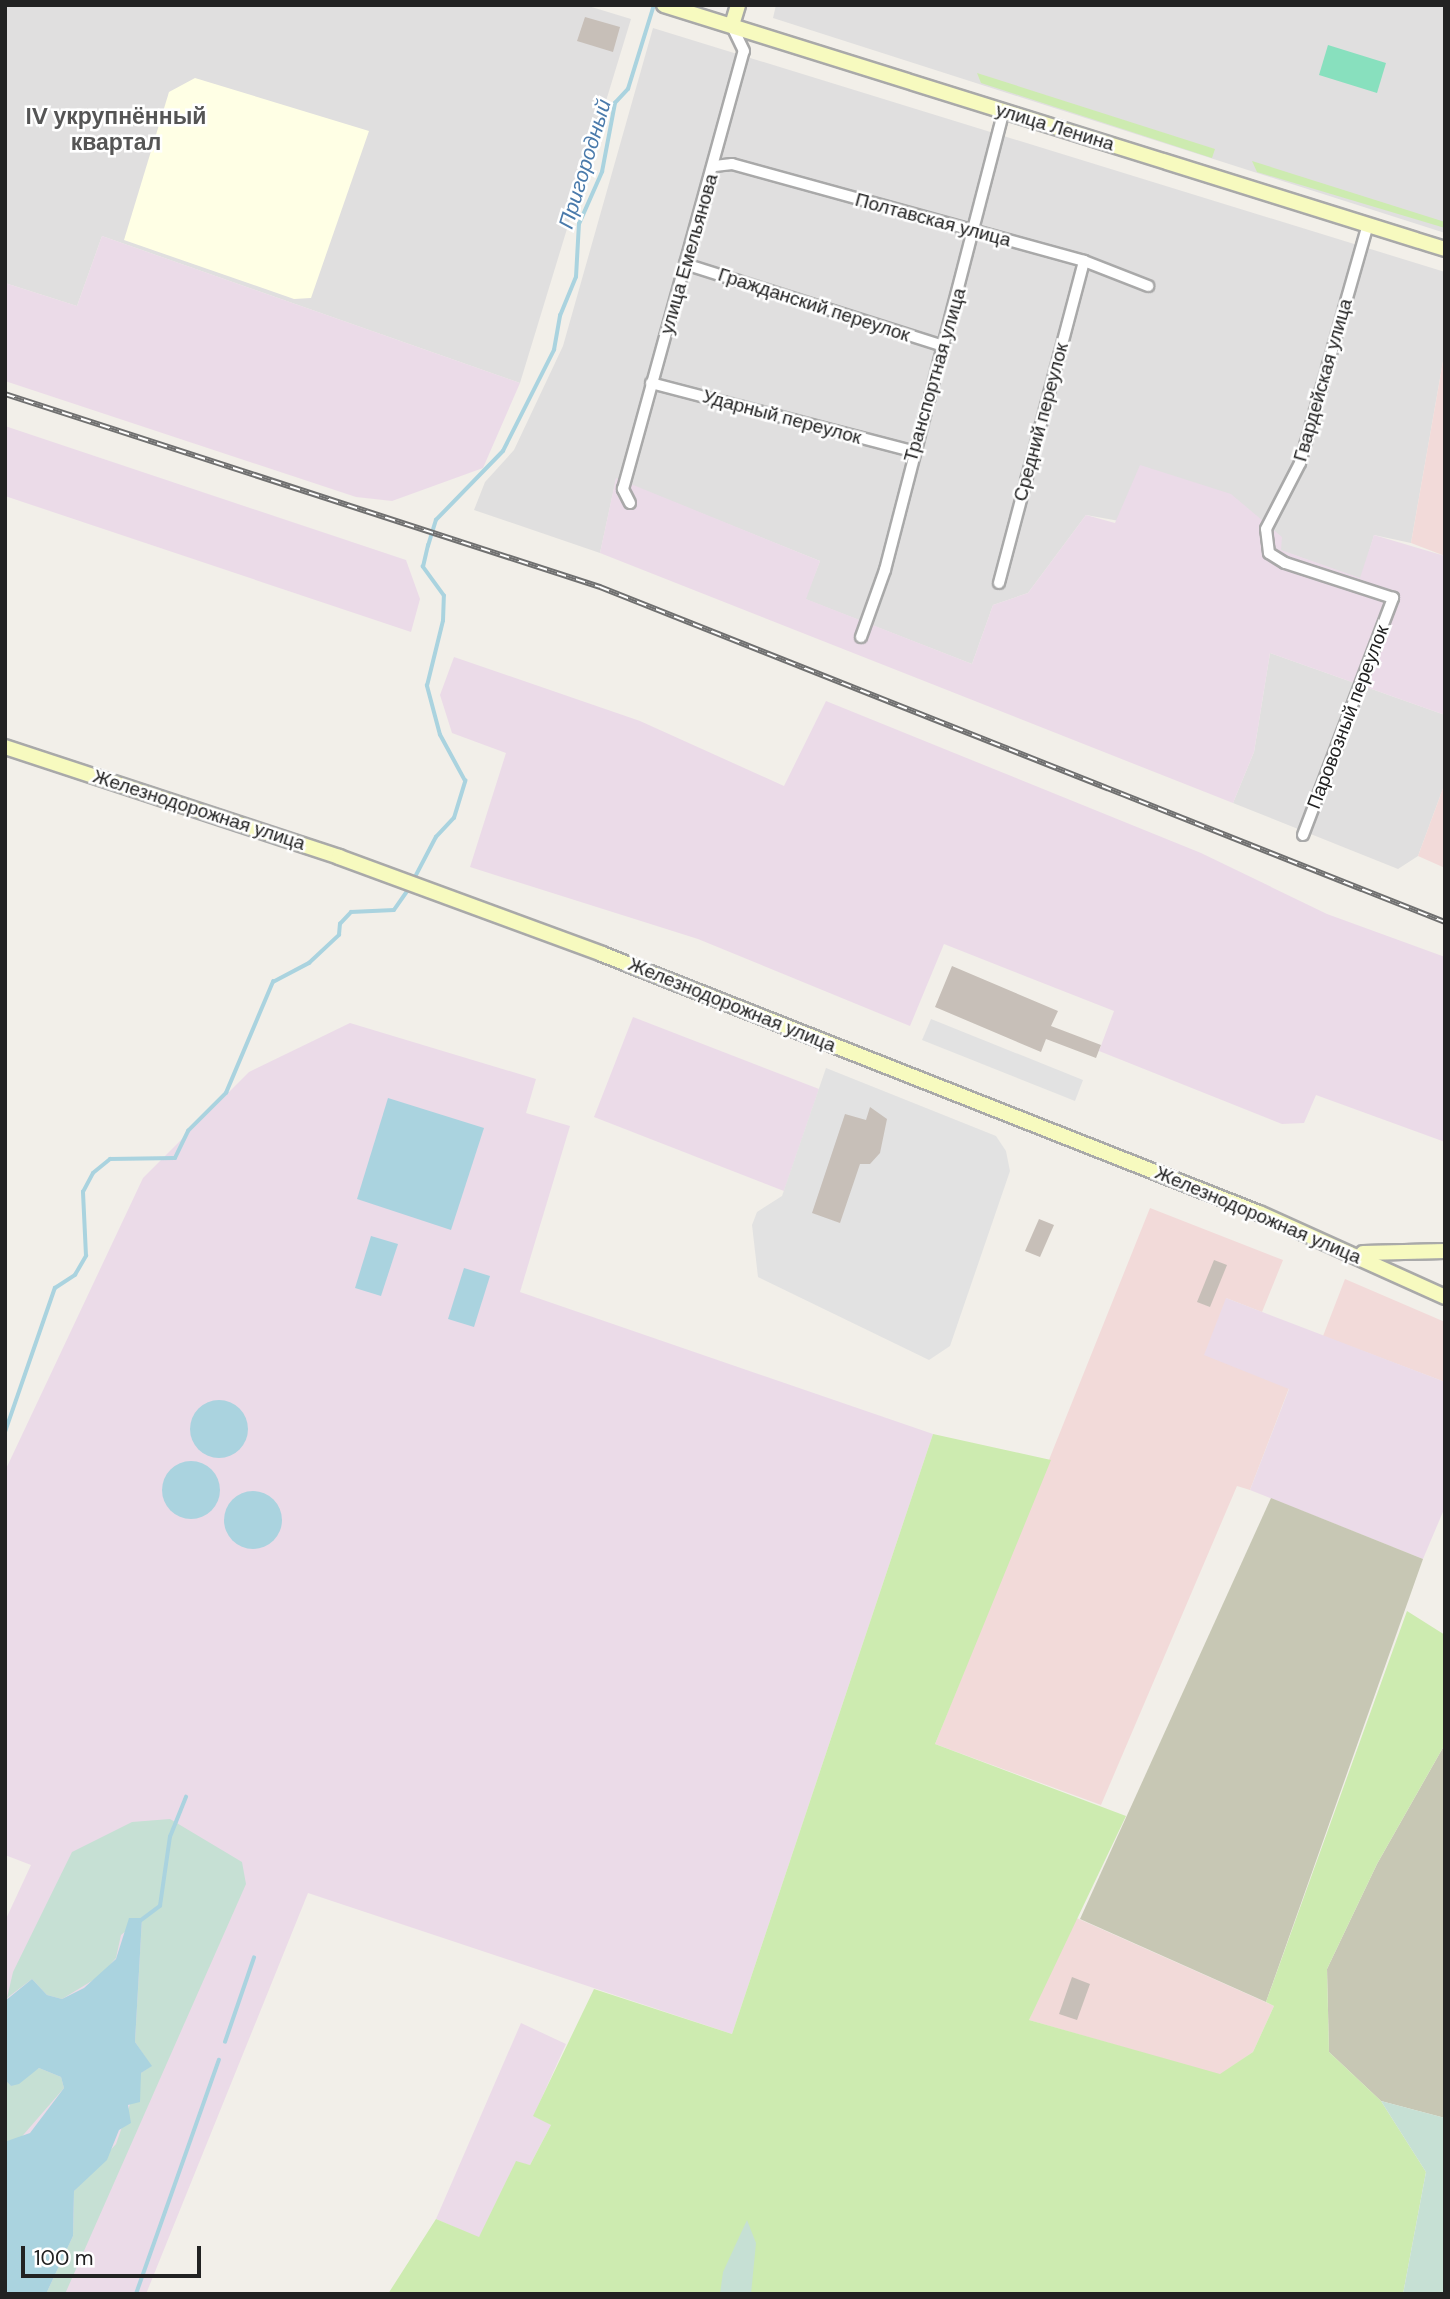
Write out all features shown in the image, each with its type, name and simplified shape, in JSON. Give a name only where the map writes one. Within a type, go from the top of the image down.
[{"type":"main road","points":[[732,25],[738,5]]},
{"type":"main road","name":"улица Ленина","points":[[666,6],[1445,249]]},
{"type":"main road","name":"Железнодорожная улица","points":[[5,747],[443,895],[1349,1251],[1445,1297]]},
{"type":"main road","points":[[1349,1251],[1383,1256],[1445,1251]]},
{"type":"street","name":"улица Емельянова","points":[[630,503],[623,489],[651,383],[715,166],[744,51],[732,25]]},
{"type":"street","name":"Транспортная улица","points":[[860,637],[885,570],[912,451],[975,233],[1004,111]]},
{"type":"street","name":"Полтавская улица","points":[[715,166],[732,164],[1084,261],[1148,286]]},
{"type":"street","name":"Гвардейская улица","points":[[1368,225],[1300,463],[1266,529],[1269,554],[1285,563],[1393,598]]},
{"type":"street","name":"Средний переулок","points":[[999,583],[1084,261]]},
{"type":"street","name":"Гражданский переулок","points":[[685,264],[943,346]]},
{"type":"street","name":"Ударный переулок","points":[[651,383],[912,451]]},
{"type":"street","name":"Паровозный переулок","points":[[1303,835],[1393,598]]},
{"type":"shaded area","points":[[5,5],[585,5],[631,19],[520,383],[102,236],[77,306],[5,283]]},
{"type":"shaded area","points":[[776,5],[1445,5],[1445,233],[773,18]]},
{"type":"shaded area","points":[[653,28],[1445,272],[1445,350],[1411,543],[1374,535],[1361,579],[1280,550],[1086,515],[1028,593],[993,605],[972,664],[805,599],[820,561],[616,479],[600,553],[474,510],[485,482],[514,450],[563,346]]},
{"type":"shaded area","points":[[195,78],[369,131],[311,298],[294,299],[124,240],[169,92]]},
{"type":"shaded area","points":[[102,236],[520,383],[483,468],[392,501],[356,497],[5,381],[5,283],[77,306]]},
{"type":"shaded area","points":[[1445,350],[1445,556],[1411,543]]},
{"type":"shaded area","points":[[5,426],[406,560],[420,599],[411,632],[5,496]]},
{"type":"shaded area","points":[[1140,465],[1231,494],[1282,537],[1281,550],[1360,578],[1374,535],[1445,556],[1445,715],[1270,653],[1254,752],[1233,803],[600,553],[616,478],[820,561],[806,599],[972,664],[993,605],[1028,593],[1086,515],[1115,523]]},
{"type":"shaded area","points":[[1270,653],[1445,715],[1445,783],[1418,856],[1398,869],[1233,803],[1254,752]]},
{"type":"shaded area","points":[[454,657],[640,721],[784,786],[826,701],[1201,853],[1327,914],[1445,957],[1445,1142],[1316,1095],[1304,1123],[1282,1124],[1099,1051],[1114,1011],[944,944],[910,1026],[698,939],[470,867],[506,753],[452,733],[440,695]]},
{"type":"shaded area","points":[[1445,783],[1445,868],[1418,856]]},
{"type":"shaded area","points":[[633,1017],[819,1089],[784,1191],[594,1117]]},
{"type":"shaded area","points":[[931,1019],[1083,1080],[1075,1101],[922,1040]]},
{"type":"shaded area","points":[[350,1023],[536,1079],[526,1113],[570,1126],[520,1292],[933,1434],[732,2034],[308,1893],[146,2294],[5,2294],[5,1921],[31,1865],[5,1855],[5,1471],[143,1178],[249,1072]]},
{"type":"shaded area","points":[[826,1068],[996,1136],[1006,1151],[1010,1171],[950,1346],[929,1360],[758,1277],[752,1225],[757,1212],[782,1196]]},
{"type":"shaded area","points":[[1150,1208],[1283,1260],[1262,1312],[1226,1298],[1289,1388],[1250,1490],[1237,1486],[1101,1805],[935,1744]]},
{"type":"shaded area","points":[[1345,1279],[1445,1322],[1445,1382],[1323,1336]]},
{"type":"shaded area","points":[[1226,1298],[1445,1382],[1445,1507],[1423,1559],[1250,1490],[1289,1389],[1204,1355]]},
{"type":"shaded area","points":[[1271,1498],[1423,1559],[1266,2002],[1080,1919]]},
{"type":"shaded area","points":[[1445,1744],[1445,2118],[1381,2101],[1329,2052],[1327,1969],[1377,1864]]},
{"type":"shaded area","points":[[170,1819],[242,1862],[246,1884],[65,2294],[46,2294],[73,2236],[74,2191],[116,2144],[141,2073],[151,2066],[135,2042],[142,1918],[121,1935],[116,1958],[100,1976],[62,1999],[47,1995],[32,1979],[7,1998],[13,1972],[72,1852],[132,1822]]},
{"type":"shaded area","points":[[1072,1916],[1274,2006],[1253,2052],[1220,2075],[1029,2020]]},
{"type":"shaded area","points":[[521,2023],[566,2044],[534,2115],[551,2125],[530,2165],[516,2162],[479,2238],[436,2219]]},
{"type":"shaded area","points":[[39,2068],[61,2077],[64,2088],[5,2156],[5,2080],[11,2086]]},
{"type":"shaded area","points":[[1381,2101],[1445,2118],[1445,2294],[1403,2294],[1426,2172]]},
{"type":"shaded area","points":[[747,2220],[756,2243],[751,2294],[720,2294],[723,2272]]},
{"type":"green space","points":[[1328,45],[1386,63],[1377,93],[1319,75]]},
{"type":"green space","points":[[977,73],[1215,149],[1212,158],[981,83]]},
{"type":"green space","points":[[1252,161],[1445,222],[1445,228],[1257,172]]},
{"type":"green space","points":[[933,1434],[1051,1460],[935,1744],[1126,1816],[1029,2020],[1220,2074],[1253,2052],[1274,2006],[1266,2002],[1407,1611],[1445,1635],[1445,1744],[1377,1864],[1327,1969],[1329,2052],[1381,2101],[1426,2172],[1403,2294],[388,2294],[436,2219],[479,2237],[516,2161],[530,2165],[551,2125],[533,2116],[594,1989],[732,2034]]},
{"type":"water","points":[[388,1098],[484,1128],[451,1230],[357,1199]]},
{"type":"water","points":[[371,1236],[398,1244],[381,1296],[355,1288]]},
{"type":"water","points":[[464,1268],[490,1276],[474,1327],[448,1319]]},
{"type":"water","points":[[219,1400],[230,1402],[243,1413],[248,1429],[246,1440],[235,1453],[219,1458],[208,1456],[195,1445],[190,1429],[192,1418],[203,1405]]},
{"type":"water","points":[[191,1461],[202,1463],[215,1474],[220,1490],[218,1501],[207,1514],[191,1519],[180,1517],[167,1506],[162,1490],[164,1479],[175,1466]]},
{"type":"water","points":[[253,1491],[264,1493],[277,1504],[282,1520],[280,1531],[269,1544],[253,1549],[242,1547],[229,1536],[224,1520],[226,1509],[237,1496]]},
{"type":"water","points":[[129,1918],[142,1918],[135,2042],[152,2066],[141,2073],[140,2102],[128,2105],[131,2123],[119,2130],[107,2160],[74,2191],[73,2236],[46,2294],[5,2294],[7,2141],[30,2133],[64,2088],[61,2077],[39,2068],[19,2084],[11,2086],[5,2080],[5,2001],[32,1979],[47,1995],[62,1999],[84,1988],[116,1959]]},
{"type":"building","points":[[585,17],[620,27],[613,52],[577,41]]},
{"type":"building","points":[[952,966],[1058,1011],[1051,1026],[1101,1045],[1096,1058],[1046,1039],[1041,1052],[935,1007]]},
{"type":"building","points":[[870,1107],[887,1119],[880,1153],[870,1164],[860,1164],[840,1223],[812,1213],[845,1114],[866,1120]]},
{"type":"building","points":[[1039,1219],[1054,1225],[1040,1257],[1025,1251]]},
{"type":"building","points":[[1214,1260],[1227,1265],[1210,1307],[1197,1302]]},
{"type":"building","points":[[1072,1977],[1090,1984],[1077,2020],[1059,2014]]},
{"type":"waterway","name":"Пригородный","points":[[414,879],[436,837],[454,818],[465,781],[440,735],[427,686],[443,621],[444,596],[423,567],[428,546],[436,520],[503,451],[554,350],[560,316],[576,277],[579,224],[602,172],[615,103],[628,89],[654,5]]},
{"type":"waterway","name":"Пригородный","points":[[5,1432],[55,1288],[75,1275],[86,1256],[83,1192],[93,1173],[110,1159],[175,1158],[188,1131],[226,1093],[273,982],[309,963],[339,935],[340,924],[351,912],[394,910],[411,886]]},
{"type":"waterway","points":[[140,1921],[160,1906],[170,1837],[186,1797]]},
{"type":"waterway","points":[[225,2042],[254,1958]]},
{"type":"waterway","points":[[136,2294],[219,2060]]},
{"type":"railway","points":[[5,394],[600,587],[1445,922]]},
{"type":"district","name":"IV укрупнённый квартал","points":[[116,129]]}]
